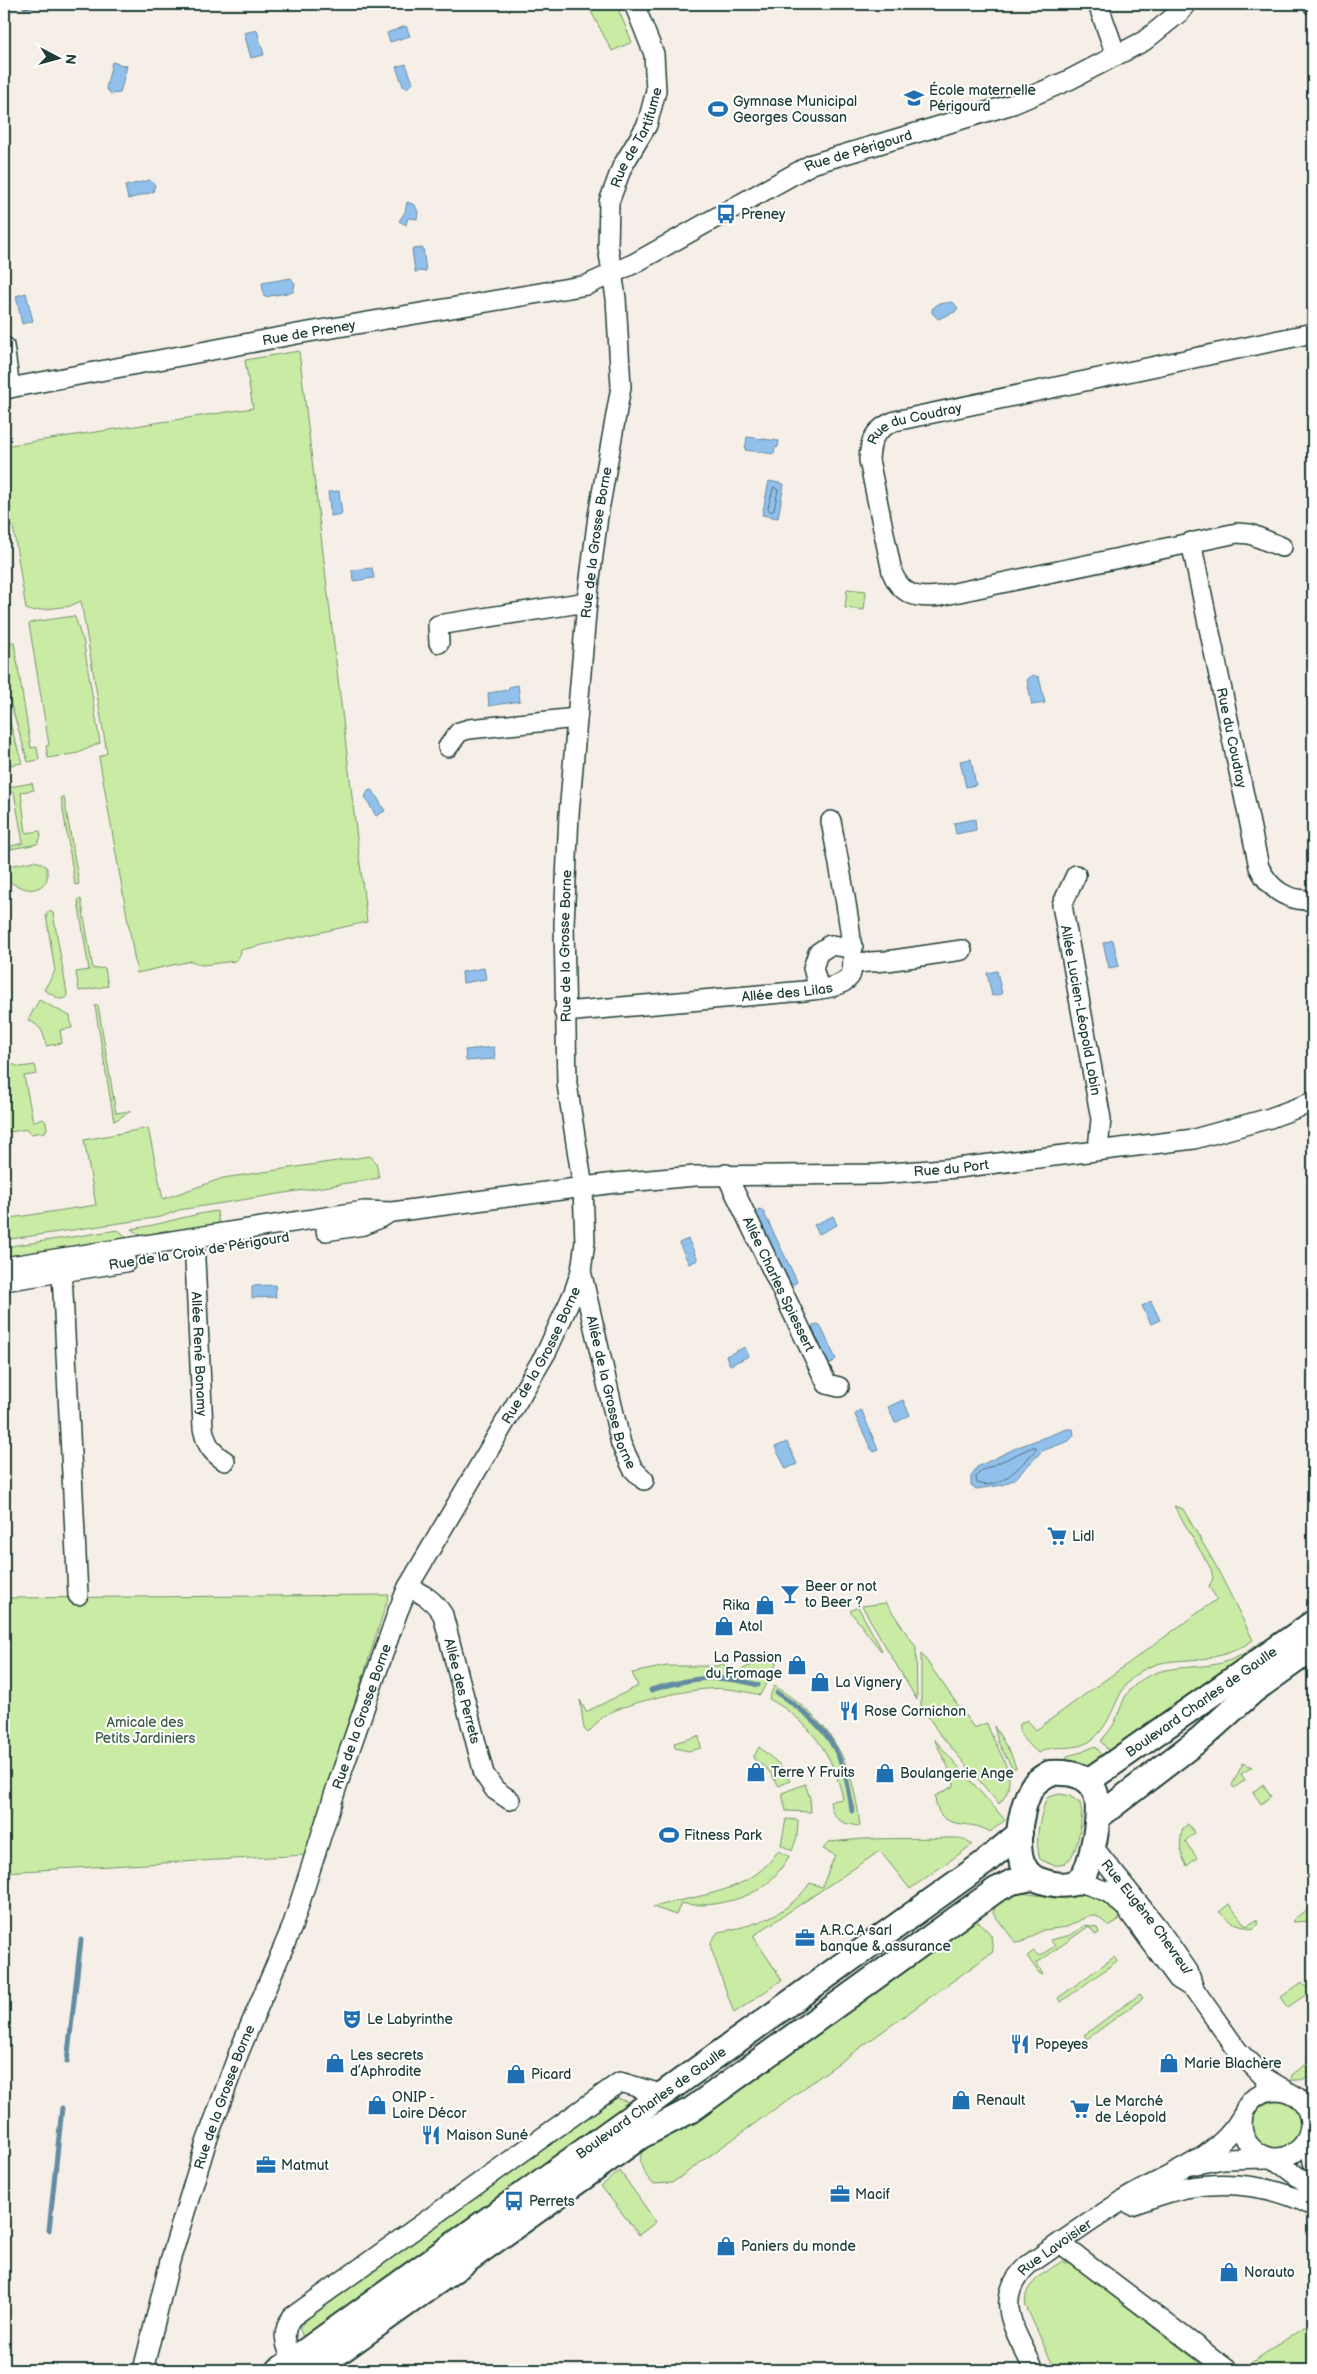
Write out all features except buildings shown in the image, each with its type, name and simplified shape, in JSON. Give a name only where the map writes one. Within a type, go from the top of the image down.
[{"type":"main road","name":"Boulevard Charles de Gaulle","points":[[1088,1781],[1313,1623]]},
{"type":"main road","name":"Boulevard Charles de Gaulle","points":[[1098,1817],[1201,1738],[1253,1691],[1313,1648]]},
{"type":"main road","points":[[1050,1773],[1061,1773],[1080,1776],[1088,1781],[1099,1798],[1098,1817],[1093,1847],[1083,1875],[1077,1881],[1051,1884],[1032,1878],[1022,1864],[1019,1850],[1020,1833],[1028,1797],[1033,1786],[1040,1778],[1050,1773]]},
{"type":"main road","name":"Boulevard Charles de Gaulle","points":[[286,2365],[984,1863],[1020,1833]]},
{"type":"main road","name":"Boulevard Charles de Gaulle","points":[[314,2370],[641,2136],[691,2110],[996,1890],[1012,1882],[1032,1878]]},
{"type":"street","name":"Rue de Tartifume","points":[[612,274],[608,247],[609,202],[622,167],[647,125],[656,91],[654,54],[634,4]]},
{"type":"street","points":[[1098,4],[1116,55]]},
{"type":"street","name":"Rue de Périgourd","points":[[612,274],[726,214],[812,164],[1013,104],[1069,80],[1144,41],[1180,12],[1186,4]]},
{"type":"street","name":"Rue de Preney","points":[[7,388],[297,334],[587,285],[612,274]]},
{"type":"street","name":"Rue de la Grosse Borne","points":[[143,2370],[170,2261],[206,2143],[239,2052],[292,1927],[336,1789],[408,1587],[547,1351],[574,1292],[580,1271],[585,1242],[582,1188],[567,1084],[564,1012],[564,914],[569,814],[587,602],[598,516],[621,387],[612,274]]},
{"type":"street","name":"Rue du Coudray","points":[[1282,547],[1250,534],[1237,533],[940,596],[918,597],[901,588],[892,572],[869,460],[872,439],[879,428],[895,421],[1313,333]]},
{"type":"street","points":[[4,346],[7,388]]},
{"type":"street","name":"Rue du Coudray","points":[[1191,542],[1259,867],[1270,885],[1278,892],[1297,900],[1313,900]]},
{"type":"street","points":[[439,643],[438,625],[587,602]]},
{"type":"street","points":[[448,747],[459,732],[469,729],[577,718]]},
{"type":"street","points":[[831,821],[853,956]]},
{"type":"street","name":"Allée Lucien-Léopold Lobin","points":[[1076,875],[1062,905],[1101,1119],[1098,1149]]},
{"type":"street","points":[[819,989],[813,968],[818,952],[830,945],[853,956],[962,950]]},
{"type":"street","name":"Allée des Lilas","points":[[564,1012],[819,989],[845,981],[852,971],[853,956]]},
{"type":"street","name":"Rue du Port","points":[[582,1188],[726,1174],[877,1174],[957,1168],[1098,1149],[1171,1142],[1215,1134],[1313,1102]]},
{"type":"street","name":"Allée Charles Spiessert","points":[[726,1174],[827,1384],[839,1387]]},
{"type":"street","name":"Rue de la Croix de Périgourd","points":[[4,1267],[364,1225],[392,1212],[582,1188]]},
{"type":"street","name":"Rue de la Croix de Périgourd","points":[[4,1281],[62,1273],[195,1245]]},
{"type":"street","name":"Allée René Bonamy","points":[[195,1245],[203,1428],[208,1447],[214,1454],[225,1461]]},
{"type":"street","name":"Allée de la Grosse Borne","points":[[580,1271],[620,1444],[633,1469],[644,1480]]},
{"type":"street","points":[[62,1273],[78,1596]]},
{"type":"street","name":"Allée des Perrets","points":[[408,1587],[425,1595],[437,1605],[443,1615],[484,1774],[495,1790],[510,1800]]},
{"type":"street","name":"Rue Eugène Chevreul","points":[[1093,1847],[1158,1928],[1188,1971],[1194,1989],[1238,2051],[1265,2078],[1285,2090]]},
{"type":"street","name":"Rue Eugène Chevreul","points":[[1077,1881],[1108,1892],[1126,1908],[1178,1979],[1194,1989]]},
{"type":"street","name":"Rue Eugène Chevreul","points":[[1238,2051],[1248,2077],[1244,2110]]},
{"type":"street","points":[[286,2365],[285,2331],[292,2317],[385,2248],[620,2082],[661,2094]]},
{"type":"street","points":[[1313,2162],[1310,2120],[1307,2109],[1302,2101],[1285,2090],[1266,2091],[1255,2096],[1244,2110],[1241,2128],[1244,2140],[1259,2154],[1271,2158],[1313,2188]]},
{"type":"street","name":"Rue Lavoisier","points":[[1034,2370],[1011,2318],[1009,2292],[1018,2275],[1101,2215],[1143,2188],[1181,2169],[1227,2138],[1244,2110]]},
{"type":"street","points":[[1271,2158],[1288,2156],[1297,2151],[1305,2143],[1310,2132]]},
{"type":"street","name":"Rue Lavoisier","points":[[1181,2169],[1217,2160],[1271,2158]]},
{"type":"street","points":[[1101,2215],[1168,2192],[1209,2186],[1261,2188],[1291,2196],[1313,2206]]},
{"type":"street","points":[[1060,2243],[1228,2370]]},
{"type":"green space","points":[[587,4],[616,4],[632,42],[612,51]]},
{"type":"green space","points":[[299,351],[367,922],[240,950],[241,953],[236,961],[202,965],[191,961],[137,973],[99,757],[107,753],[81,601],[70,606],[31,611],[26,609],[13,526],[4,527],[4,446],[253,408],[245,360]]},
{"type":"green space","points":[[847,589],[866,591],[864,610],[845,608]]},
{"type":"green space","points":[[74,616],[83,639],[100,743],[78,753],[48,758],[46,746],[49,745],[29,624]]},
{"type":"green space","points":[[14,642],[31,748],[37,747],[39,760],[28,762],[4,681],[4,666],[9,656],[6,643]]},
{"type":"green space","points":[[4,703],[22,763],[4,766]]},
{"type":"green space","points":[[32,783],[34,790],[21,792],[26,833],[40,831],[41,837],[37,844],[11,849],[11,846],[23,843],[14,792],[4,793],[4,788]]},
{"type":"green space","points":[[61,797],[64,797],[79,884],[75,885]]},
{"type":"green space","points":[[34,861],[42,863],[47,868],[47,880],[37,888],[27,889],[4,879],[4,867]]},
{"type":"green space","points":[[81,899],[93,969],[105,968],[108,986],[79,991],[76,972],[89,970],[78,900]]},
{"type":"green space","points":[[49,911],[53,913],[67,993],[66,998],[60,999],[44,990],[55,971],[46,915]]},
{"type":"green space","points":[[39,1000],[70,1016],[72,1028],[60,1030],[62,1043],[46,1046],[41,1030],[28,1020]]},
{"type":"green space","points":[[98,1005],[116,1113],[131,1111],[114,1121],[95,1006]]},
{"type":"green space","points":[[6,1062],[20,1067],[35,1065],[37,1074],[24,1076],[33,1121],[43,1119],[46,1122],[47,1129],[45,1132],[30,1134],[27,1129],[4,1133],[4,1065]]},
{"type":"green space","points":[[148,1128],[163,1199],[223,1178],[370,1156],[376,1162],[379,1178],[179,1210],[161,1217],[4,1240],[4,1219],[96,1205],[84,1140]]},
{"type":"green space","points":[[217,1211],[219,1226],[169,1234],[168,1230],[158,1232],[158,1236],[142,1237],[131,1229],[195,1215]]},
{"type":"green space","points":[[118,1230],[132,1241],[4,1263],[4,1247]]},
{"type":"green space","points":[[1174,1506],[1183,1509],[1216,1566],[1253,1640],[1238,1649],[1222,1655],[1171,1661],[1154,1665],[1140,1672],[1123,1689],[1102,1730],[1093,1739],[1079,1746],[1052,1748],[1039,1753],[1022,1737],[1020,1724],[1027,1720],[1036,1730],[1217,1599],[1209,1587],[1213,1578],[1211,1569]]},
{"type":"green space","name":"Amicale des Petits Jardiniers","points":[[389,1595],[306,1855],[4,1872],[4,1598]]},
{"type":"green space","points":[[886,1603],[916,1647],[917,1700],[862,1606]]},
{"type":"green space","points":[[858,1607],[882,1650],[881,1651],[850,1611]]},
{"type":"green space","points":[[1261,1642],[1267,1642],[1113,1757],[1101,1741],[1113,1725],[1127,1693],[1144,1679],[1163,1671],[1223,1663]]},
{"type":"green space","points":[[921,1653],[974,1728],[987,1723],[1008,1775],[1009,1785],[1006,1794],[999,1804],[938,1732],[921,1705]]},
{"type":"green space","points":[[775,1655],[776,1665],[760,1695],[720,1689],[684,1692],[654,1698],[612,1711],[604,1716],[588,1733],[584,1729],[580,1700],[586,1712],[638,1686],[632,1673],[667,1666],[718,1666],[723,1663],[727,1672],[734,1673]]},
{"type":"green space","points":[[774,1686],[794,1699],[810,1713],[836,1744],[852,1781],[860,1826],[843,1822],[833,1813],[830,1801],[843,1799],[833,1768],[818,1740],[808,1728],[796,1717],[769,1699]]},
{"type":"green space","points":[[994,1726],[1011,1754],[1016,1768],[1012,1768],[998,1742]]},
{"type":"green space","points":[[699,1736],[701,1748],[689,1751],[675,1748],[674,1743]]},
{"type":"green space","points":[[934,1739],[1005,1820],[990,1832],[982,1828],[948,1821],[937,1808],[935,1796],[954,1786],[953,1777]]},
{"type":"green space","points":[[1095,1746],[1107,1761],[1088,1765],[1066,1761],[1067,1756]]},
{"type":"green space","points":[[759,1747],[779,1764],[790,1781],[779,1786],[769,1771],[753,1758]]},
{"type":"green space","points":[[1243,1763],[1252,1767],[1241,1774],[1245,1780],[1234,1788],[1232,1785]]},
{"type":"green space","points":[[805,1784],[810,1798],[811,1812],[786,1811],[782,1793]]},
{"type":"green space","points":[[1263,1784],[1271,1796],[1261,1804],[1253,1792]]},
{"type":"green space","points":[[1060,1794],[1070,1796],[1080,1803],[1081,1819],[1077,1843],[1071,1857],[1067,1862],[1056,1865],[1049,1864],[1040,1859],[1038,1837],[1045,1802],[1048,1797]]},
{"type":"green space","points":[[786,1819],[798,1820],[797,1837],[792,1851],[781,1845]]},
{"type":"green space","points":[[1188,1824],[1195,1833],[1185,1841],[1197,1858],[1187,1866],[1182,1857],[1180,1843],[1183,1828]]},
{"type":"green space","points":[[959,1838],[970,1842],[972,1845],[910,1889],[880,1851],[753,1936],[782,1980],[734,2013],[711,1948],[711,1942],[718,1932],[758,1922],[781,1911],[792,1903],[810,1883],[822,1887],[835,1855],[823,1849],[829,1842],[863,1839]]},
{"type":"green space","points":[[778,1851],[789,1856],[781,1868],[764,1886],[746,1896],[712,1904],[691,1905],[681,1903],[676,1915],[653,1907],[705,1895],[738,1884],[753,1876]]},
{"type":"green space","points":[[1014,1892],[1045,1896],[1089,1895],[1098,1897],[1106,1901],[1114,1909],[1120,1919],[1109,1926],[1098,1917],[1090,1915],[1067,1927],[1043,1930],[1022,1942],[1016,1943],[993,1913],[997,1901]]},
{"type":"green space","points":[[1229,1904],[1246,1926],[1257,1920],[1259,1924],[1252,1929],[1231,1922],[1219,1912]]},
{"type":"green space","points":[[1313,1905],[1313,1921],[1292,1922],[1294,1919]]},
{"type":"green space","points":[[965,1921],[979,1922],[991,1935],[993,1952],[672,2183],[653,2184],[649,2180],[641,2162],[644,2147]]},
{"type":"green space","points":[[1085,1925],[1097,1927],[1099,1933],[1096,1935],[1089,1926],[1037,1963],[1043,1975],[1039,1973],[1027,1956],[1034,1951],[1039,1956],[1055,1946],[1050,1940],[1071,1935]]},
{"type":"green space","points":[[1114,1957],[1117,1961],[1061,2002],[1058,1998]]},
{"type":"green space","points":[[1302,1982],[1310,1992],[1288,2007],[1281,1997]]},
{"type":"green space","points":[[1140,1994],[1143,1998],[1087,2039],[1084,2035]]},
{"type":"green space","points":[[1313,2058],[1313,2076],[1300,2080],[1291,2080],[1292,2075]]},
{"type":"green space","points":[[617,2098],[635,2104],[304,2340],[299,2327],[342,2288],[510,2169]]},
{"type":"green space","points":[[1272,2101],[1282,2101],[1295,2108],[1302,2121],[1302,2131],[1295,2144],[1282,2151],[1272,2151],[1263,2147],[1256,2140],[1252,2131],[1252,2121],[1256,2112],[1263,2105]]},
{"type":"green space","points":[[620,2171],[656,2222],[639,2235],[601,2186]]},
{"type":"green space","points":[[1062,2261],[1072,2265],[1209,2370],[1055,2370],[1026,2306],[1025,2298],[1027,2291],[1036,2279]]},
{"type":"green space","points":[[1313,2321],[1313,2370],[1249,2370],[1245,2367]]},
{"type":"water","points":[[406,26],[410,36],[390,42],[387,33]]},
{"type":"water","points":[[257,30],[264,55],[251,58],[244,33]]},
{"type":"water","points":[[112,62],[127,66],[120,93],[111,94],[106,88]]},
{"type":"water","points":[[406,64],[413,83],[407,88],[403,86],[396,67]]},
{"type":"water","points":[[150,180],[155,185],[153,192],[128,199],[125,186]]},
{"type":"water","points":[[407,202],[415,205],[418,212],[417,219],[408,218],[406,225],[399,221],[405,212]]},
{"type":"water","points":[[423,248],[426,271],[415,272],[412,249]]},
{"type":"water","points":[[291,278],[295,284],[293,292],[264,297],[262,283]]},
{"type":"water","points":[[26,293],[33,321],[22,324],[16,296]]},
{"type":"water","points":[[953,302],[958,308],[955,312],[938,319],[932,313],[932,309],[938,304]]},
{"type":"water","points":[[747,437],[779,441],[778,447],[775,448],[774,454],[745,450]]},
{"type":"water","points":[[769,481],[784,484],[778,518],[762,515]]},
{"type":"water","points":[[339,491],[342,514],[331,516],[328,492]]},
{"type":"water","points":[[372,568],[374,578],[353,581],[352,570]]},
{"type":"water","points":[[1032,675],[1039,677],[1045,703],[1032,705],[1027,680]]},
{"type":"water","points":[[518,685],[520,701],[489,706],[488,693],[508,690],[509,687]]},
{"type":"water","points":[[971,759],[976,785],[966,787],[960,761]]},
{"type":"water","points":[[371,790],[385,811],[376,816],[365,797],[368,791]]},
{"type":"water","points":[[975,819],[976,830],[956,834],[954,823]]},
{"type":"water","points":[[1113,940],[1119,966],[1109,968],[1103,943]]},
{"type":"water","points":[[484,968],[486,979],[463,983],[462,972]]},
{"type":"water","points":[[997,971],[1002,994],[992,996],[987,973]]},
{"type":"water","points":[[494,1047],[495,1059],[466,1061],[465,1050]]},
{"type":"water","points":[[760,1209],[763,1211],[796,1279],[797,1282],[793,1285],[790,1283],[756,1213]]},
{"type":"water","points":[[833,1216],[837,1225],[819,1234],[814,1225]]},
{"type":"water","points":[[688,1239],[698,1260],[689,1264],[679,1243]]},
{"type":"water","points":[[275,1285],[276,1297],[252,1298],[252,1286]]},
{"type":"water","points":[[1151,1301],[1160,1320],[1151,1324],[1142,1306]]},
{"type":"water","points":[[820,1325],[836,1359],[831,1364],[828,1363],[812,1328],[812,1326]]},
{"type":"water","points":[[745,1347],[749,1356],[730,1365],[726,1356]]},
{"type":"water","points":[[903,1400],[910,1415],[895,1423],[888,1407]]},
{"type":"water","points":[[859,1410],[862,1411],[878,1450],[874,1452],[855,1415]]},
{"type":"water","points":[[1067,1429],[1073,1429],[1074,1435],[1069,1441],[1042,1451],[1015,1479],[1003,1485],[976,1489],[971,1485],[971,1476],[977,1467],[1018,1447]]},
{"type":"water","points":[[787,1442],[797,1464],[786,1469],[775,1447]]},
{"type":"waterway","points":[[25,7],[40,4]]},
{"type":"waterway","points":[[651,1690],[679,1682],[717,1678],[758,1685]]},
{"type":"waterway","points":[[777,1693],[809,1716],[831,1741],[844,1772],[852,1811]]},
{"type":"waterway","points":[[67,2062],[81,1940]]},
{"type":"waterway","points":[[49,2230],[62,2108]]},
{"type":"place","name":"École maternelle Périgourd","points":[[914,98]]},
{"type":"place","name":"Gymnase Municipal Georges Coussan","points":[[718,109]]},
{"type":"place","name":"Preney","points":[[726,214]]},
{"type":"place","name":"Lidl","points":[[1057,1536]]},
{"type":"place","name":"Beer or not to Beer ?","points":[[790,1594]]},
{"type":"place","name":"Rika","points":[[765,1605]]},
{"type":"place","name":"Atol","points":[[724,1626]]},
{"type":"place","name":"La Passion du Fromage","points":[[797,1665]]},
{"type":"place","name":"La Vignery","points":[[820,1682]]},
{"type":"place","name":"Rose Cornichon","points":[[849,1711]]},
{"type":"place","name":"Terre Y Fruits","points":[[756,1772]]},
{"type":"place","name":"Boulangerie Ange","points":[[885,1773]]},
{"type":"place","name":"Fitness Park","points":[[669,1835]]},
{"type":"place","name":"A.R.C.A sarl banque & assurance","points":[[805,1938]]},
{"type":"place","name":"Le Labyrinthe","points":[[352,2019]]},
{"type":"place","name":"Popeyes","points":[[1020,2044]]},
{"type":"place","name":"Les secrets d’Aphrodite","points":[[335,2063]]},
{"type":"place","name":"Marie Blachère","points":[[1169,2063]]},
{"type":"place","name":"Picard","points":[[516,2074]]},
{"type":"place","name":"Renault","points":[[961,2100]]},
{"type":"place","name":"ONIP - Loire Décor","points":[[377,2105]]},
{"type":"place","name":"Le Marché de Léopold","points":[[1080,2109]]},
{"type":"place","name":"Maison Suné","points":[[431,2135]]},
{"type":"place","name":"Matmut","points":[[266,2165]]},
{"type":"place","name":"Macif","points":[[840,2194]]},
{"type":"place","name":"Perrets","points":[[514,2201]]},
{"type":"place","name":"Paniers du monde","points":[[726,2246]]},
{"type":"place","name":"Norauto","points":[[1229,2272]]}]
